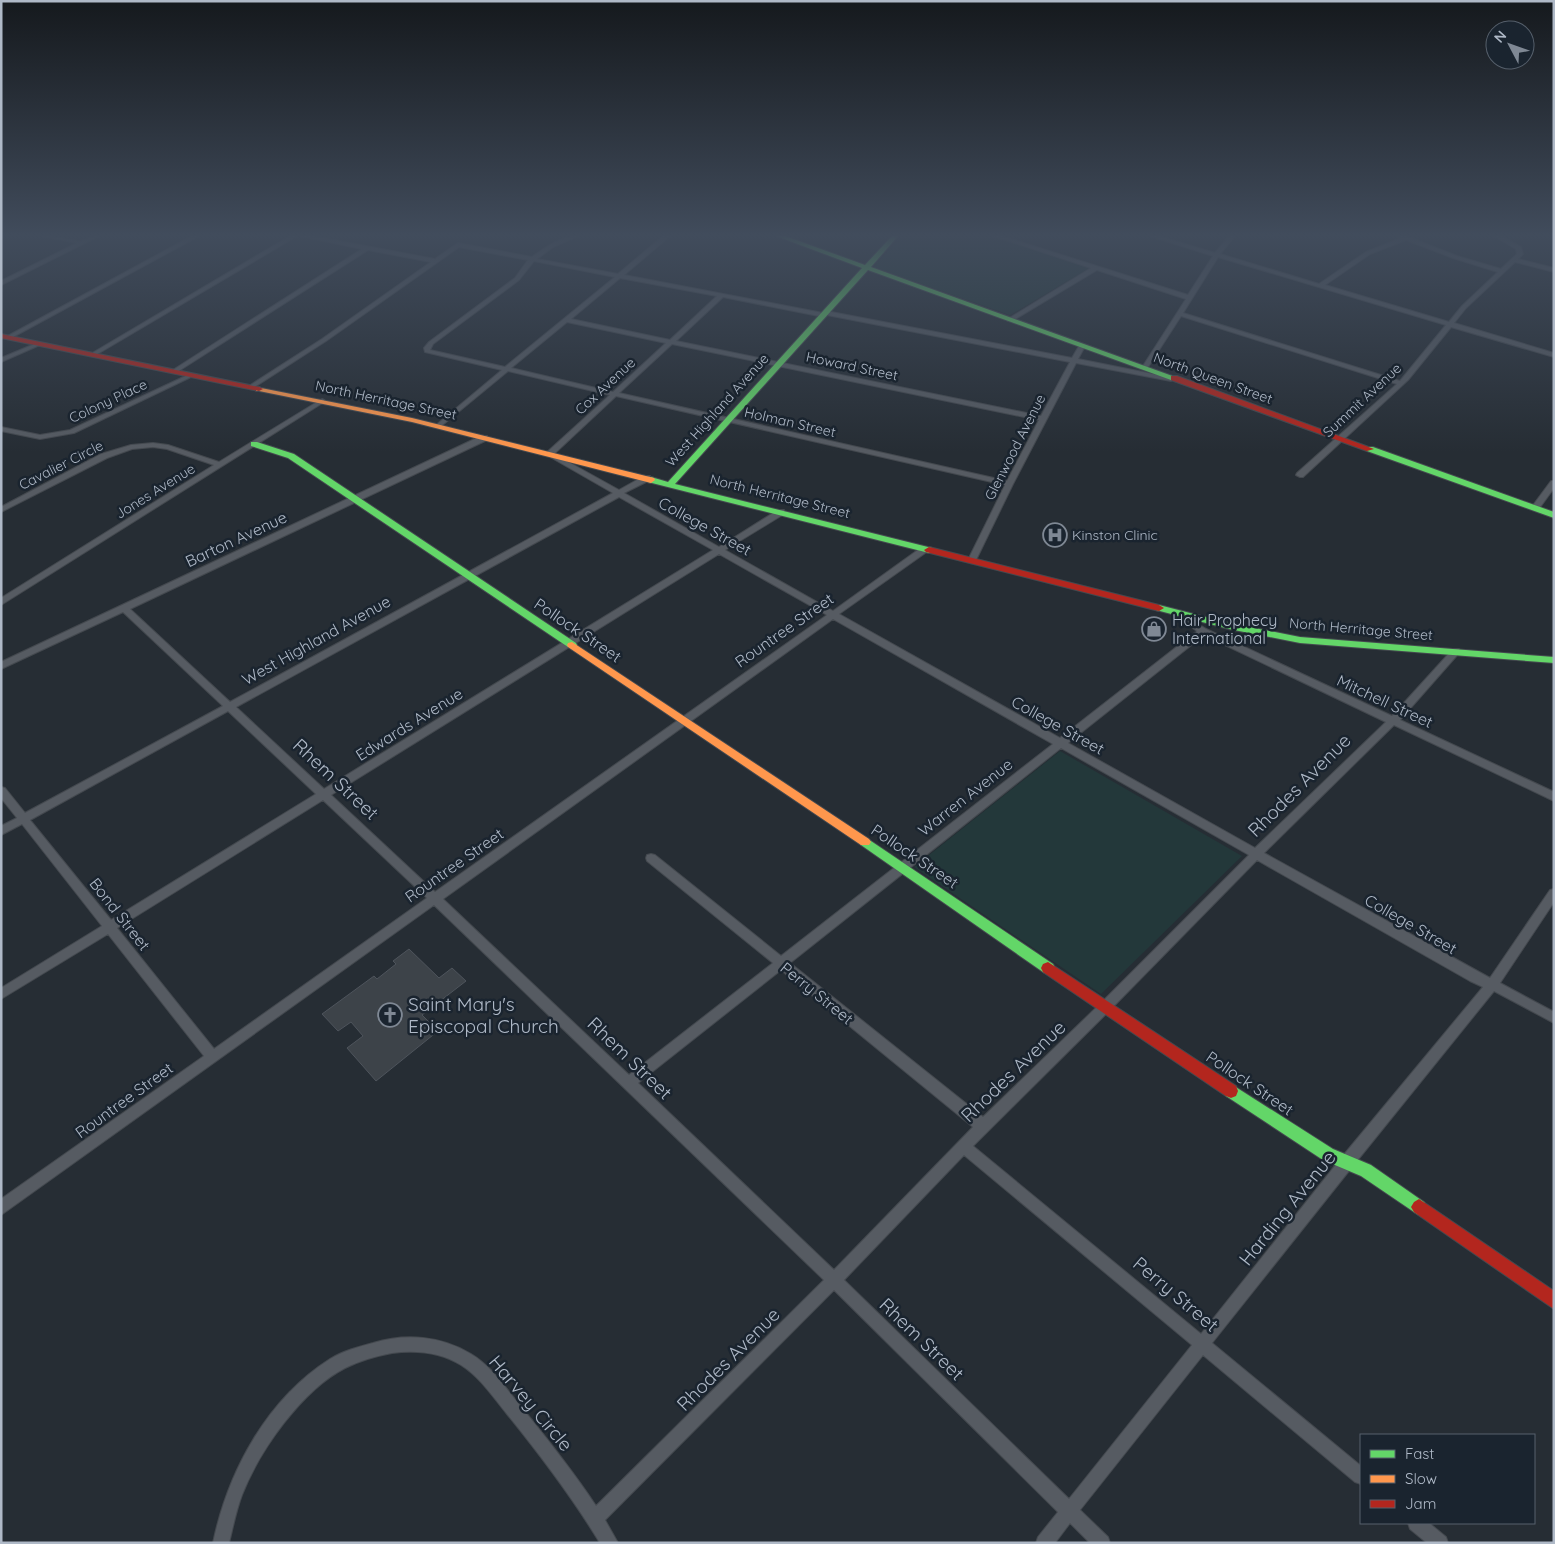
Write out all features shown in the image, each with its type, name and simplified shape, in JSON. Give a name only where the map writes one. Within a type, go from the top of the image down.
[{"type":"street","points":[[5,336],[58,308]]},
{"type":"street","points":[[92,354],[171,308]]},
{"type":"street","points":[[175,371],[273,308]]},
{"type":"street","points":[[250,387],[324,340],[369,308]]},
{"type":"street","name":"Holman Street","points":[[477,308],[431,342],[426,348],[431,353],[1009,484]]},
{"type":"street","points":[[438,426],[580,308]]},
{"type":"street","name":"Cox Avenue","points":[[549,454],[708,308]]},
{"type":"street","points":[[791,308],[1171,379]]},
{"type":"street","name":"West Highland Avenue","points":[[670,484],[830,308]]},
{"type":"street","name":"North Queen Street","points":[[977,308],[1554,515]]},
{"type":"street","points":[[1010,320],[1030,308]]},
{"type":"street","points":[[1146,366],[1184,308]]},
{"type":"street","points":[[1397,308],[1554,355]]},
{"type":"street","name":"Summit Avenue","points":[[1300,475],[1401,384],[1450,324],[1466,308]]},
{"type":"street","points":[[1180,314],[1401,384]]},
{"type":"street","name":"Howard Street","points":[[566,320],[1044,419]]},
{"type":"street","name":"North Herritage Street","points":[[5,336],[438,426],[925,548],[1178,614],[1300,640],[1554,660]]},
{"type":"street","points":[[1,360],[39,344]]},
{"type":"street","name":"Glenwood Avenue","points":[[972,560],[1009,484],[1082,346]]},
{"type":"street","name":"Colony Place","points":[[1,429],[40,437],[72,432],[192,375]]},
{"type":"street","name":"Jones Avenue","points":[[1,602],[322,401]]},
{"type":"street","name":"Barton Avenue","points":[[1,666],[484,438]]},
{"type":"street","name":"Pollock Street","points":[[254,444],[291,456],[902,867],[1105,1006],[1328,1155],[1366,1170],[1554,1301]]},
{"type":"street","name":"Cavalier Circle","points":[[1,510],[104,456],[132,447],[153,445],[168,447],[220,465]]},
{"type":"street","name":"College Street","points":[[549,454],[1474,977],[1510,993],[1554,1018]]},
{"type":"street","name":"West Highland Avenue","points":[[1,831],[647,478]]},
{"type":"street","points":[[1535,508],[1554,483]]},
{"type":"street","name":"Edwards Avenue","points":[[1,994],[781,512]]},
{"type":"street","name":"Rountree Street","points":[[1,1208],[925,548]]},
{"type":"street","name":"Rhem Street","points":[[124,608],[324,794],[629,1083],[834,1280],[1102,1543]]},
{"type":"street","points":[[1178,614],[1203,630]]},
{"type":"street","name":"Mitchell Street","points":[[1203,630],[1554,797]]},
{"type":"street","name":"Warren Avenue","points":[[629,1083],[1203,630]]},
{"type":"street","name":"Rhodes Avenue","points":[[595,1518],[834,1280],[983,1126],[1392,721],[1456,651]]},
{"type":"street","name":"Bond Street","points":[[1,791],[111,926],[213,1057]]},
{"type":"street","name":"Perry Street","points":[[651,858],[983,1126]]},
{"type":"street","name":"Harding Avenue","points":[[1044,1543],[1347,1162],[1492,985],[1554,893]]},
{"type":"street","name":"Perry Street","points":[[963,1146],[1360,1475]]},
{"type":"street","name":"Harvey Circle","points":[[221,1543],[228,1510],[237,1487],[259,1445],[280,1416],[318,1377],[336,1364],[370,1351],[403,1344],[425,1345],[457,1354],[488,1378],[541,1442],[595,1518],[610,1543]]},
{"type":"street","points":[[1417,1524],[1440,1543]]},
{"type":"green space","points":[[990,308],[1022,308],[1010,315]]},
{"type":"green space","points":[[1060,751],[1242,856],[1101,994],[914,867]]},
{"type":"building","name":"Saint Mary's Episcopal Church","points":[[409,949],[439,978],[452,968],[466,981],[422,1015],[438,1031],[376,1081],[347,1048],[363,1036],[351,1022],[338,1031],[322,1014],[374,976],[377,979],[396,964],[393,961]]},
{"type":"traffic: fast","points":[[670,484],[830,308]]},
{"type":"traffic: fast","points":[[979,308],[1174,378]]},
{"type":"traffic: fast","points":[[254,444],[291,456],[572,645]]},
{"type":"traffic: fast","points":[[1370,449],[1554,515]]},
{"type":"traffic: fast","points":[[651,480],[929,550]]},
{"type":"traffic: fast","points":[[1159,608],[1229,626],[1300,640],[1554,660]]},
{"type":"traffic: fast","points":[[865,842],[1048,968]]},
{"type":"traffic: fast","points":[[1231,1091],[1328,1155],[1366,1170],[1419,1207]]},
{"type":"traffic: slow","points":[[259,389],[412,420],[651,480]]},
{"type":"traffic: slow","points":[[572,645],[865,842]]},
{"type":"traffic: jam","points":[[1,336],[259,389]]},
{"type":"traffic: jam","points":[[1174,378],[1370,449]]},
{"type":"traffic: jam","points":[[929,550],[1159,608]]},
{"type":"traffic: jam","points":[[1048,968],[1231,1091]]},
{"type":"traffic: jam","points":[[1419,1207],[1554,1301]]},
{"type":"place","name":"Kinston Clinic","points":[[1055,535]]},
{"type":"place","name":"Hair Prophecy International","points":[[1154,629]]},
{"type":"place","name":"Saint Mary's Episcopal Church","points":[[390,1015]]}]
